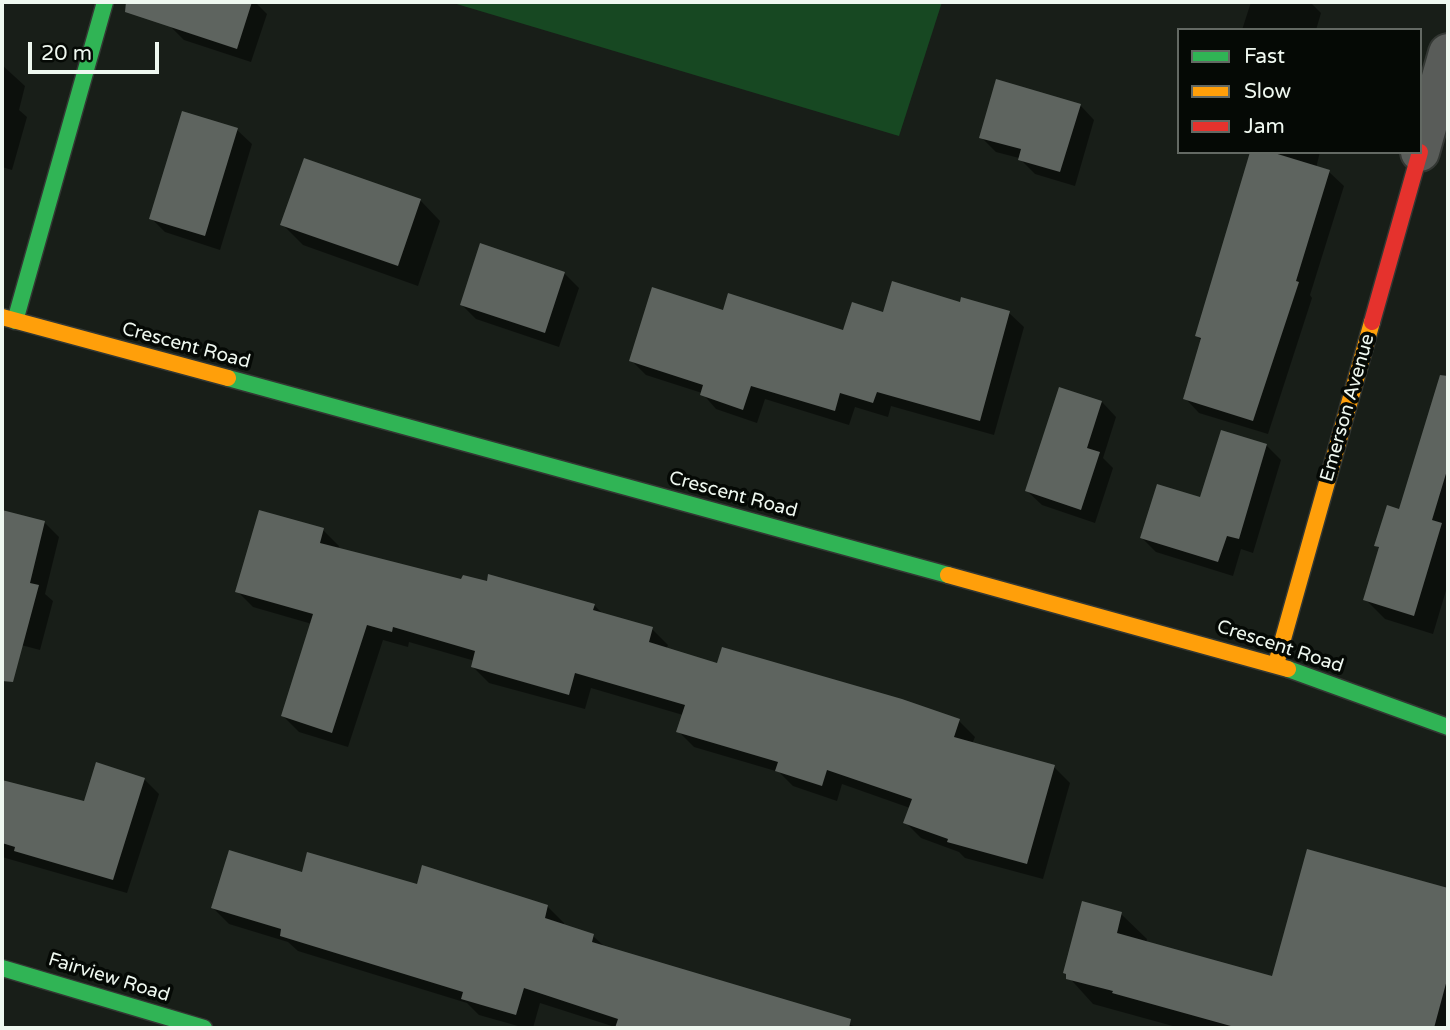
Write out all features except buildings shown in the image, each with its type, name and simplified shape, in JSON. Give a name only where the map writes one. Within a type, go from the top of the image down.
[{"type":"street","points":[[8,319],[104,2]]},
{"type":"street","name":"Emerson Avenue","points":[[1422,145],[1448,52]]},
{"type":"street","name":"Emerson Avenue","points":[[1276,664],[1419,154]]},
{"type":"street","name":"Crescent Road","points":[[8,319],[1276,664],[1448,727]]},
{"type":"street","name":"Fairview Road","points":[[2,968],[204,1028]]},
{"type":"green space","points":[[450,2],[942,2],[899,136]]},
{"type":"traffic: fast","points":[[15,321],[105,2]]},
{"type":"traffic: fast","points":[[228,378],[948,575]]},
{"type":"traffic: fast","points":[[1288,669],[1448,727]]},
{"type":"traffic: fast","points":[[2,968],[204,1028]]},
{"type":"traffic: slow","points":[[2,317],[228,378]]},
{"type":"traffic: slow","points":[[1276,664],[1372,322]]},
{"type":"traffic: slow","points":[[948,575],[1288,669]]},
{"type":"traffic: jam","points":[[1372,322],[1419,154]]}]
